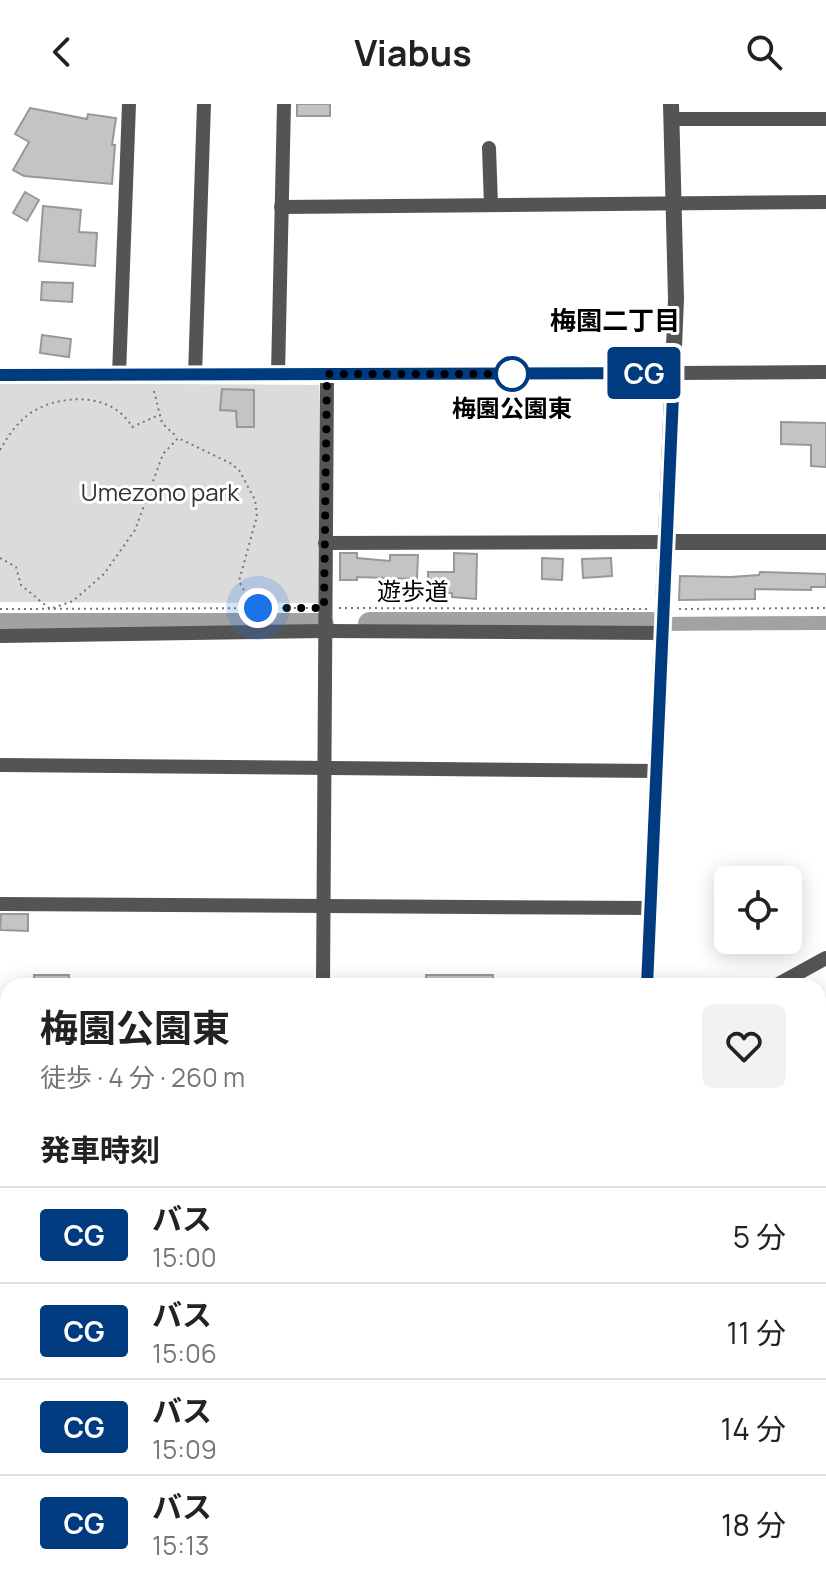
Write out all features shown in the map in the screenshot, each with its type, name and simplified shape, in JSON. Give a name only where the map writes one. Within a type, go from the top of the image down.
[{"type":"street","points":[[119,375],[129,104]]},
{"type":"street","points":[[195,375],[204,104]]},
{"type":"street","points":[[278,374],[284,104]]},
{"type":"street","points":[[647,978],[674,373],[676,299],[672,112],[826,119]]},
{"type":"street","points":[[489,148],[491,205]]},
{"type":"street","points":[[281,207],[826,202]]},
{"type":"street","points":[[0,375],[826,372]]},
{"type":"street","points":[[323,978],[327,374]]},
{"type":"street","points":[[325,543],[826,542]]},
{"type":"street","points":[[0,636],[663,623]]},
{"type":"street","points":[[0,765],[656,771]]},
{"type":"street","points":[[0,904],[650,908]]},
{"type":"street","points":[[790,978],[826,958]]},
{"type":"path","points":[[152,375],[155,402],[162,423],[178,438],[239,470],[255,500],[257,516],[239,581],[249,600],[258,608]]},
{"type":"path","points":[[0,450],[13,429],[32,412],[57,402],[78,399],[102,402],[125,414],[132,427],[159,415]]},
{"type":"path","points":[[0,558],[16,567],[21,585],[50,609],[73,601],[104,574],[135,530],[163,454],[178,438]]},
{"type":"path","name":"遊歩道","points":[[0,609],[324,609],[663,623],[826,608]]},
{"type":"green space","name":"Umezono park","points":[[0,383],[319,385],[320,603],[0,602]]},
{"type":"building","points":[[297,104],[330,104],[330,116],[297,116]]},
{"type":"building","points":[[30,108],[87,119],[88,114],[116,118],[112,184],[24,176],[13,170],[29,142],[15,134]]},
{"type":"building","points":[[25,192],[39,200],[27,221],[13,213]]},
{"type":"building","points":[[43,206],[81,210],[79,232],[97,233],[95,266],[39,261]]},
{"type":"building","points":[[42,282],[73,283],[72,302],[41,300]]},
{"type":"building","points":[[42,335],[71,339],[69,357],[40,353]]},
{"type":"building","points":[[222,389],[254,390],[254,427],[237,427],[236,411],[220,410]]},
{"type":"building","points":[[781,422],[826,423],[826,467],[811,466],[811,445],[781,444]]},
{"type":"building","points":[[340,553],[357,553],[357,558],[390,561],[390,555],[418,555],[417,579],[357,577],[357,580],[340,580]]},
{"type":"building","points":[[454,553],[477,554],[476,599],[452,597],[452,593],[428,593],[428,572],[454,572]]},
{"type":"building","points":[[542,558],[563,559],[562,580],[542,579]]},
{"type":"building","points":[[611,558],[612,576],[583,578],[582,559]]},
{"type":"building","points":[[760,572],[826,574],[826,587],[811,587],[811,590],[755,589],[755,599],[679,600],[680,576],[730,577],[759,575]]},
{"type":"building","points":[[1,914],[28,914],[28,931],[0,930]]},
{"type":"building","points":[[34,975],[69,975],[69,978],[34,978]]},
{"type":"building","points":[[426,975],[493,975],[493,978],[426,978]]},
{"type":"waterway","points":[[652,624],[826,623]]},
{"type":"waterway","points":[[370,624],[652,624]]},
{"type":"waterway","points":[[0,625],[322,625]]},
{"type":"bus line","name":"CG","points":[[0,375],[674,373],[647,978]]},
{"type":"place","name":"梅園公園東","points":[[512,374]]},
{"type":"district","name":"梅園二丁目","points":[[615,321]]},
{"type":"route","points":[[258,608],[324,608],[327,374],[522,374],[512,374]]}]
